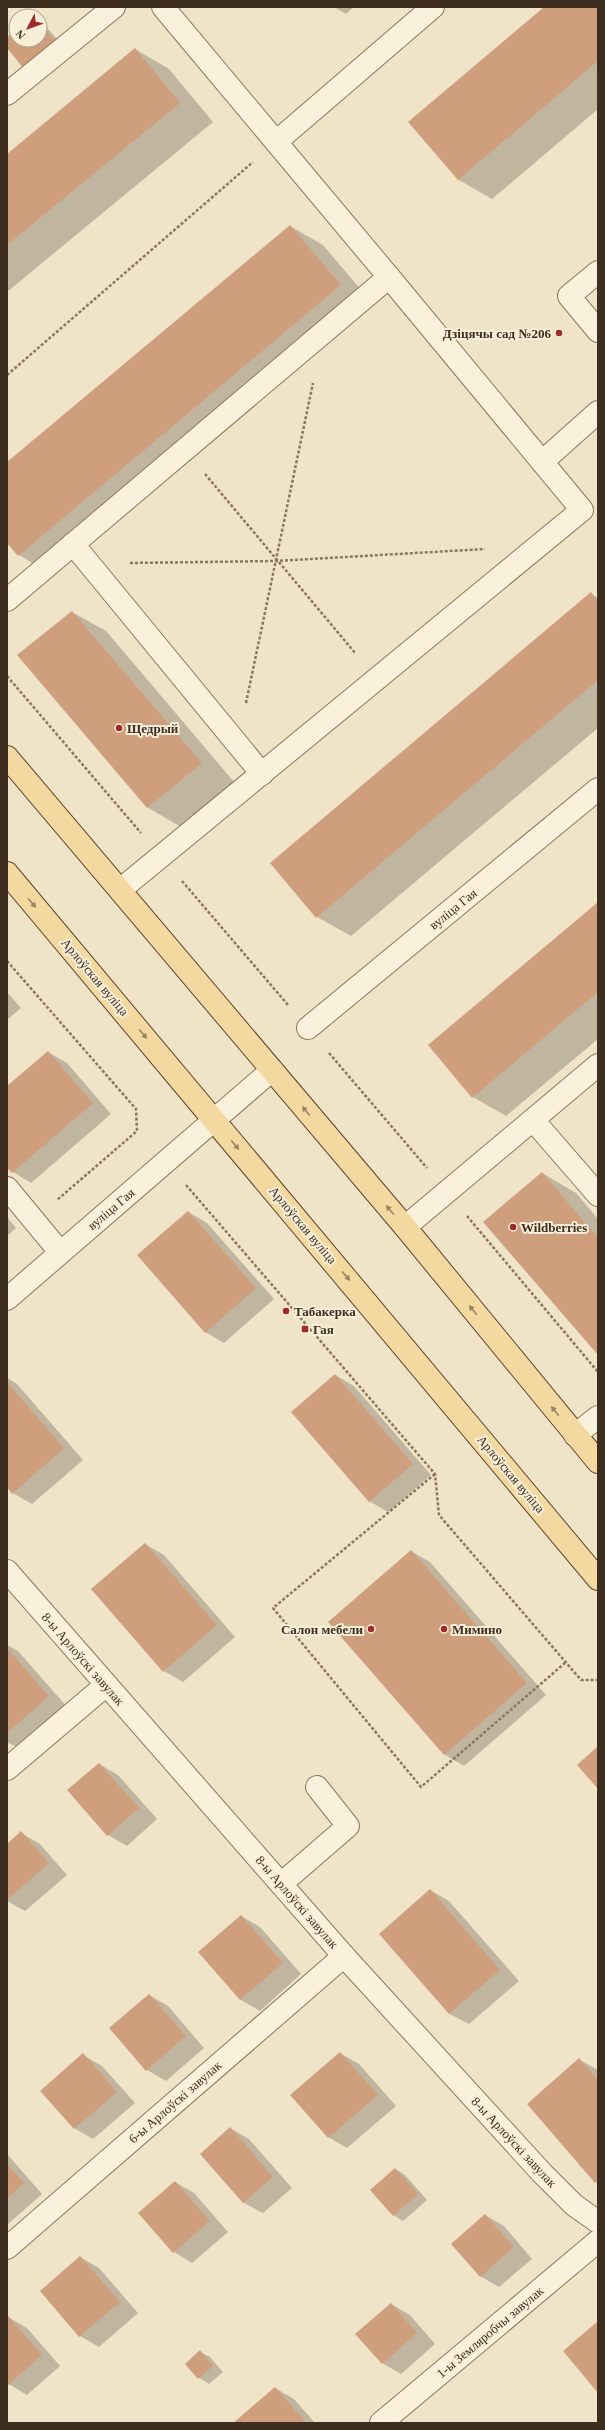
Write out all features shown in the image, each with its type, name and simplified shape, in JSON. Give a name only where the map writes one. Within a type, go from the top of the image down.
[{"type":"main road","points":[[7,757],[405,1227],[598,1462]]},
{"type":"main road","name":"Арлоўская вуліца","points":[[7,873],[598,1579]]},
{"type":"street","points":[[9,88],[114,7]]},
{"type":"street","points":[[120,890],[582,510],[163,7]]},
{"type":"street","points":[[276,142],[433,7]]},
{"type":"street","points":[[598,272],[569,296],[598,331]]},
{"type":"street","points":[[7,600],[388,277]]},
{"type":"street","points":[[542,462],[598,412]]},
{"type":"street","points":[[73,544],[262,774]]},
{"type":"street","name":"вуліца Гая","points":[[308,1028],[598,789]]},
{"type":"street","points":[[405,1227],[598,1065]]},
{"type":"street","name":"вуліца Гая","points":[[7,1299],[272,1070]]},
{"type":"street","points":[[533,1120],[598,1195]]},
{"type":"street","points":[[7,1188],[35,1219],[60,1252]]},
{"type":"street","points":[[576,1436],[598,1417]]},
{"type":"street","name":"8-ы Арлоўскі завулак","points":[[7,1572],[344,1956],[540,2172],[574,2205],[598,2222]]},
{"type":"street","points":[[7,1769],[106,1685]]},
{"type":"street","points":[[281,1884],[348,1826],[317,1787]]},
{"type":"street","name":"6-ы Арлоўскі завулак","points":[[7,2248],[344,1956]]},
{"type":"street","name":"1-ы Земляробчы завулак","points":[[381,2423],[598,2241]]},
{"type":"path","points":[[7,375],[276,142]]},
{"type":"path","points":[[238,745],[324,332]]},
{"type":"path","points":[[186,449],[276,561],[377,679]]},
{"type":"path","points":[[89,564],[276,561],[491,548]]},
{"type":"path","points":[[7,961],[136,1109],[137,1131],[35,1219]]},
{"type":"path","points":[[183,1181],[435,1474],[439,1515],[581,1680],[598,1680]]},
{"type":"path","points":[[435,1474],[272,1608],[421,1787],[566,1663]]},
{"type":"building","points":[[544,7],[598,7],[598,61],[458,180],[408,122]]},
{"type":"building","points":[[48,32],[57,43],[24,69],[7,48],[8,36],[8,48],[48,48]]},
{"type":"building","points":[[135,48],[180,103],[7,245],[7,154]]},
{"type":"building","points":[[290,225],[341,285],[18,556],[7,543],[7,462]]},
{"type":"building","points":[[591,592],[598,601],[598,680],[316,918],[270,863]]},
{"type":"building","points":[[72,611],[202,763],[147,808],[17,655]]},
{"type":"building","points":[[598,902],[598,992],[472,1098],[428,1045]]},
{"type":"building","points":[[48,1051],[93,1103],[12,1173],[7,1168],[7,1086]]},
{"type":"building","points":[[542,1172],[598,1238],[598,1355],[483,1222]]},
{"type":"building","points":[[188,1211],[256,1288],[205,1333],[137,1255]]},
{"type":"building","points":[[335,1374],[413,1464],[369,1502],[291,1412]]},
{"type":"building","points":[[7,1382],[64,1448],[12,1494],[7,1487]]},
{"type":"building","points":[[145,1543],[217,1625],[163,1672],[91,1589]]},
{"type":"building","points":[[411,1550],[527,1683],[444,1755],[328,1622]]},
{"type":"building","points":[[7,1648],[49,1696],[7,1733]]},
{"type":"building","points":[[598,1746],[598,1789],[577,1765]]},
{"type":"building","points":[[99,1763],[139,1808],[107,1836],[67,1790]]},
{"type":"building","points":[[21,1831],[49,1863],[7,1900],[7,1844]]},
{"type":"building","points":[[430,1889],[500,1970],[449,2014],[379,1934]]},
{"type":"building","points":[[241,1915],[283,1963],[240,2000],[198,1952]]},
{"type":"building","points":[[149,1994],[186,2036],[146,2071],[109,2028]]},
{"type":"building","points":[[340,2052],[378,2095],[328,2138],[290,2095]]},
{"type":"building","points":[[83,2053],[117,2092],[74,2129],[40,2091]]},
{"type":"building","points":[[579,2058],[598,2080],[598,2181],[595,2183],[527,2104]]},
{"type":"building","points":[[230,2127],[273,2177],[243,2203],[200,2154]]},
{"type":"building","points":[[7,2164],[24,2183],[7,2198]]},
{"type":"building","points":[[395,2168],[418,2194],[393,2216],[370,2190]]},
{"type":"building","points":[[175,2181],[210,2221],[173,2253],[138,2213]]},
{"type":"building","points":[[485,2214],[514,2247],[480,2277],[451,2244]]},
{"type":"building","points":[[80,2256],[120,2302],[79,2337],[40,2291]]},
{"type":"building","points":[[391,2303],[417,2333],[382,2364],[355,2334]]},
{"type":"building","points":[[8,2316],[42,2355],[7,2386],[7,2317]]},
{"type":"building","points":[[598,2321],[598,2393],[563,2351]]},
{"type":"building","points":[[200,2350],[213,2366],[198,2379],[185,2364]]},
{"type":"building","points":[[275,2387],[304,2420],[300,2423],[233,2423]]},
{"type":"place","name":"Дзіцячы сад №206","points":[[559,333]]},
{"type":"place","name":"Щедрый","points":[[119,728]]},
{"type":"place","name":"Wildberries","points":[[513,1227]]},
{"type":"place","name":"Табакерка","points":[[286,1311]]},
{"type":"place","name":"Гая","points":[[305,1329]]},
{"type":"place","name":"Салон мебели","points":[[371,1629]]},
{"type":"place","name":"Мимино","points":[[444,1629]]}]
